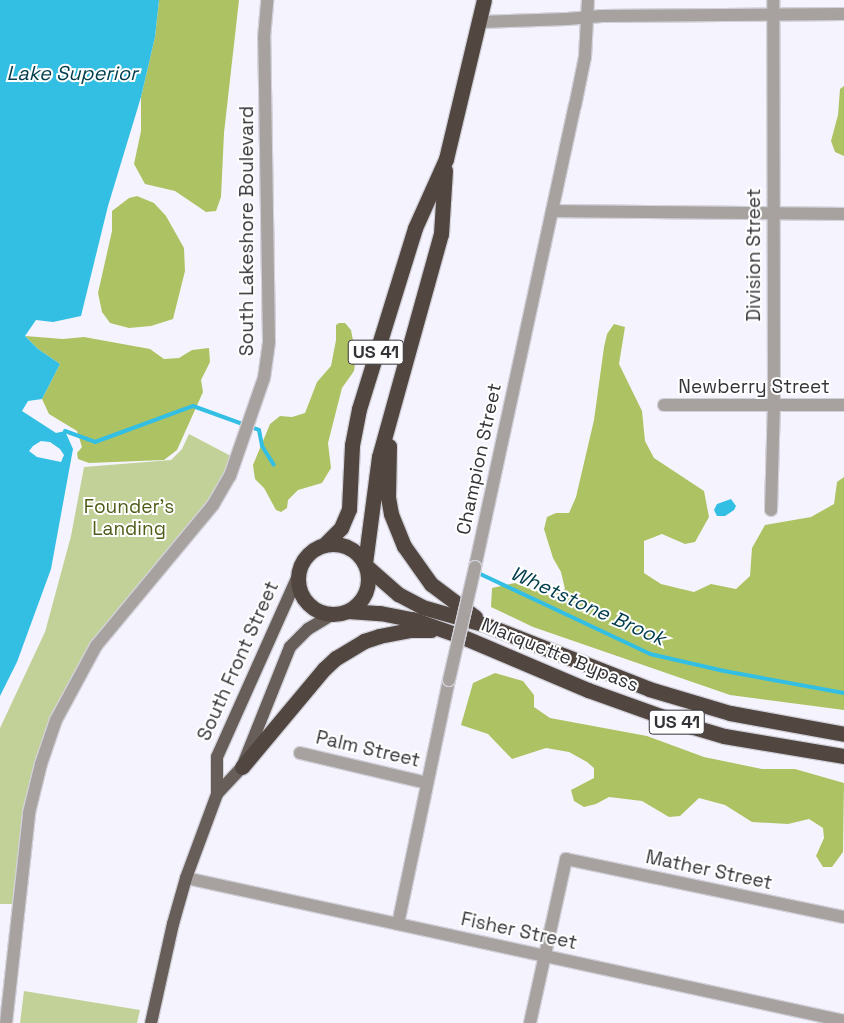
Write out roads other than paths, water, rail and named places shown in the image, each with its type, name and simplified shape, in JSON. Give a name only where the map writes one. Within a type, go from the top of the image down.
[{"type":"highway","name":"US 41","points":[[333,614],[348,611],[358,605],[366,592],[368,583],[366,564],[373,493],[379,457],[389,427],[440,234],[446,159],[484,0]]},
{"type":"highway","name":"US 41","points":[[298,576],[305,557],[324,545],[341,528],[349,509],[352,445],[359,409],[415,228],[446,159]]},
{"type":"highway","name":"US 41","points":[[389,427],[388,497],[391,514],[404,546],[431,584],[486,625]]},
{"type":"highway","name":"US 41","points":[[324,545],[349,549],[366,564]]},
{"type":"highway","name":"Marquette Bypass","points":[[366,564],[398,594],[422,607],[486,625],[687,702],[771,722],[844,734]]},
{"type":"highway","points":[[298,576],[298,585],[307,602],[314,608],[333,614]]},
{"type":"highway","name":"Marquette Bypass","points":[[348,611],[397,615],[440,630],[588,690],[680,723],[758,742],[844,756]]},
{"type":"highway","points":[[242,767],[324,669],[336,658],[364,641],[379,636],[409,630],[440,630]]},
{"type":"main road","name":"South Front Street","points":[[151,1023],[172,924],[186,878],[217,794],[217,758],[298,576]]},
{"type":"main road","name":"South Front Street","points":[[217,794],[242,767],[290,647],[308,629],[333,614]]},
{"type":"street","name":"South Lakeshore Boulevard","points":[[6,1023],[29,813],[41,764],[56,720],[96,646],[213,505],[230,476],[241,449],[264,378],[269,341],[264,38],[267,0]]},
{"type":"street","name":"Champion Street","points":[[398,924],[449,680],[585,57],[588,0]]},
{"type":"street","points":[[480,22],[567,19],[587,16],[774,6],[844,14]]},
{"type":"street","name":"Division Street","points":[[771,510],[774,405],[774,6]]},
{"type":"street","points":[[552,211],[844,214]]},
{"type":"street","name":"Newberry Street","points":[[664,405],[844,405]]},
{"type":"street","name":"Palm Street","points":[[300,753],[427,783]]},
{"type":"street","name":"Mather Street","points":[[545,957],[566,859],[844,917]]},
{"type":"street","name":"Fisher Street","points":[[186,878],[844,1021]]},
{"type":"street","points":[[530,1023],[545,957]]},
{"type":"water","name":"Lake Superior","points":[[0,0],[159,0],[155,37],[141,97],[108,206],[81,316],[53,322],[36,320],[25,336],[38,349],[60,364],[42,399],[28,401],[22,411],[56,433],[65,431],[73,449],[51,569],[17,662],[0,696]],"holes":[[[41,441],[50,442],[60,449],[64,455],[61,462],[37,457],[29,451]]]},
{"type":"water","points":[[731,499],[736,506],[734,510],[725,516],[717,516],[714,510],[717,504]]},
{"type":"waterway","name":"Whetstone Brook","points":[[65,431],[95,442],[193,406],[259,430],[262,446],[274,465]]},
{"type":"waterway","name":"Whetstone Brook","points":[[476,572],[650,654],[724,671],[844,693]]},
{"type":"park label","name":"Founder's Landing","points":[[129,518]]}]
